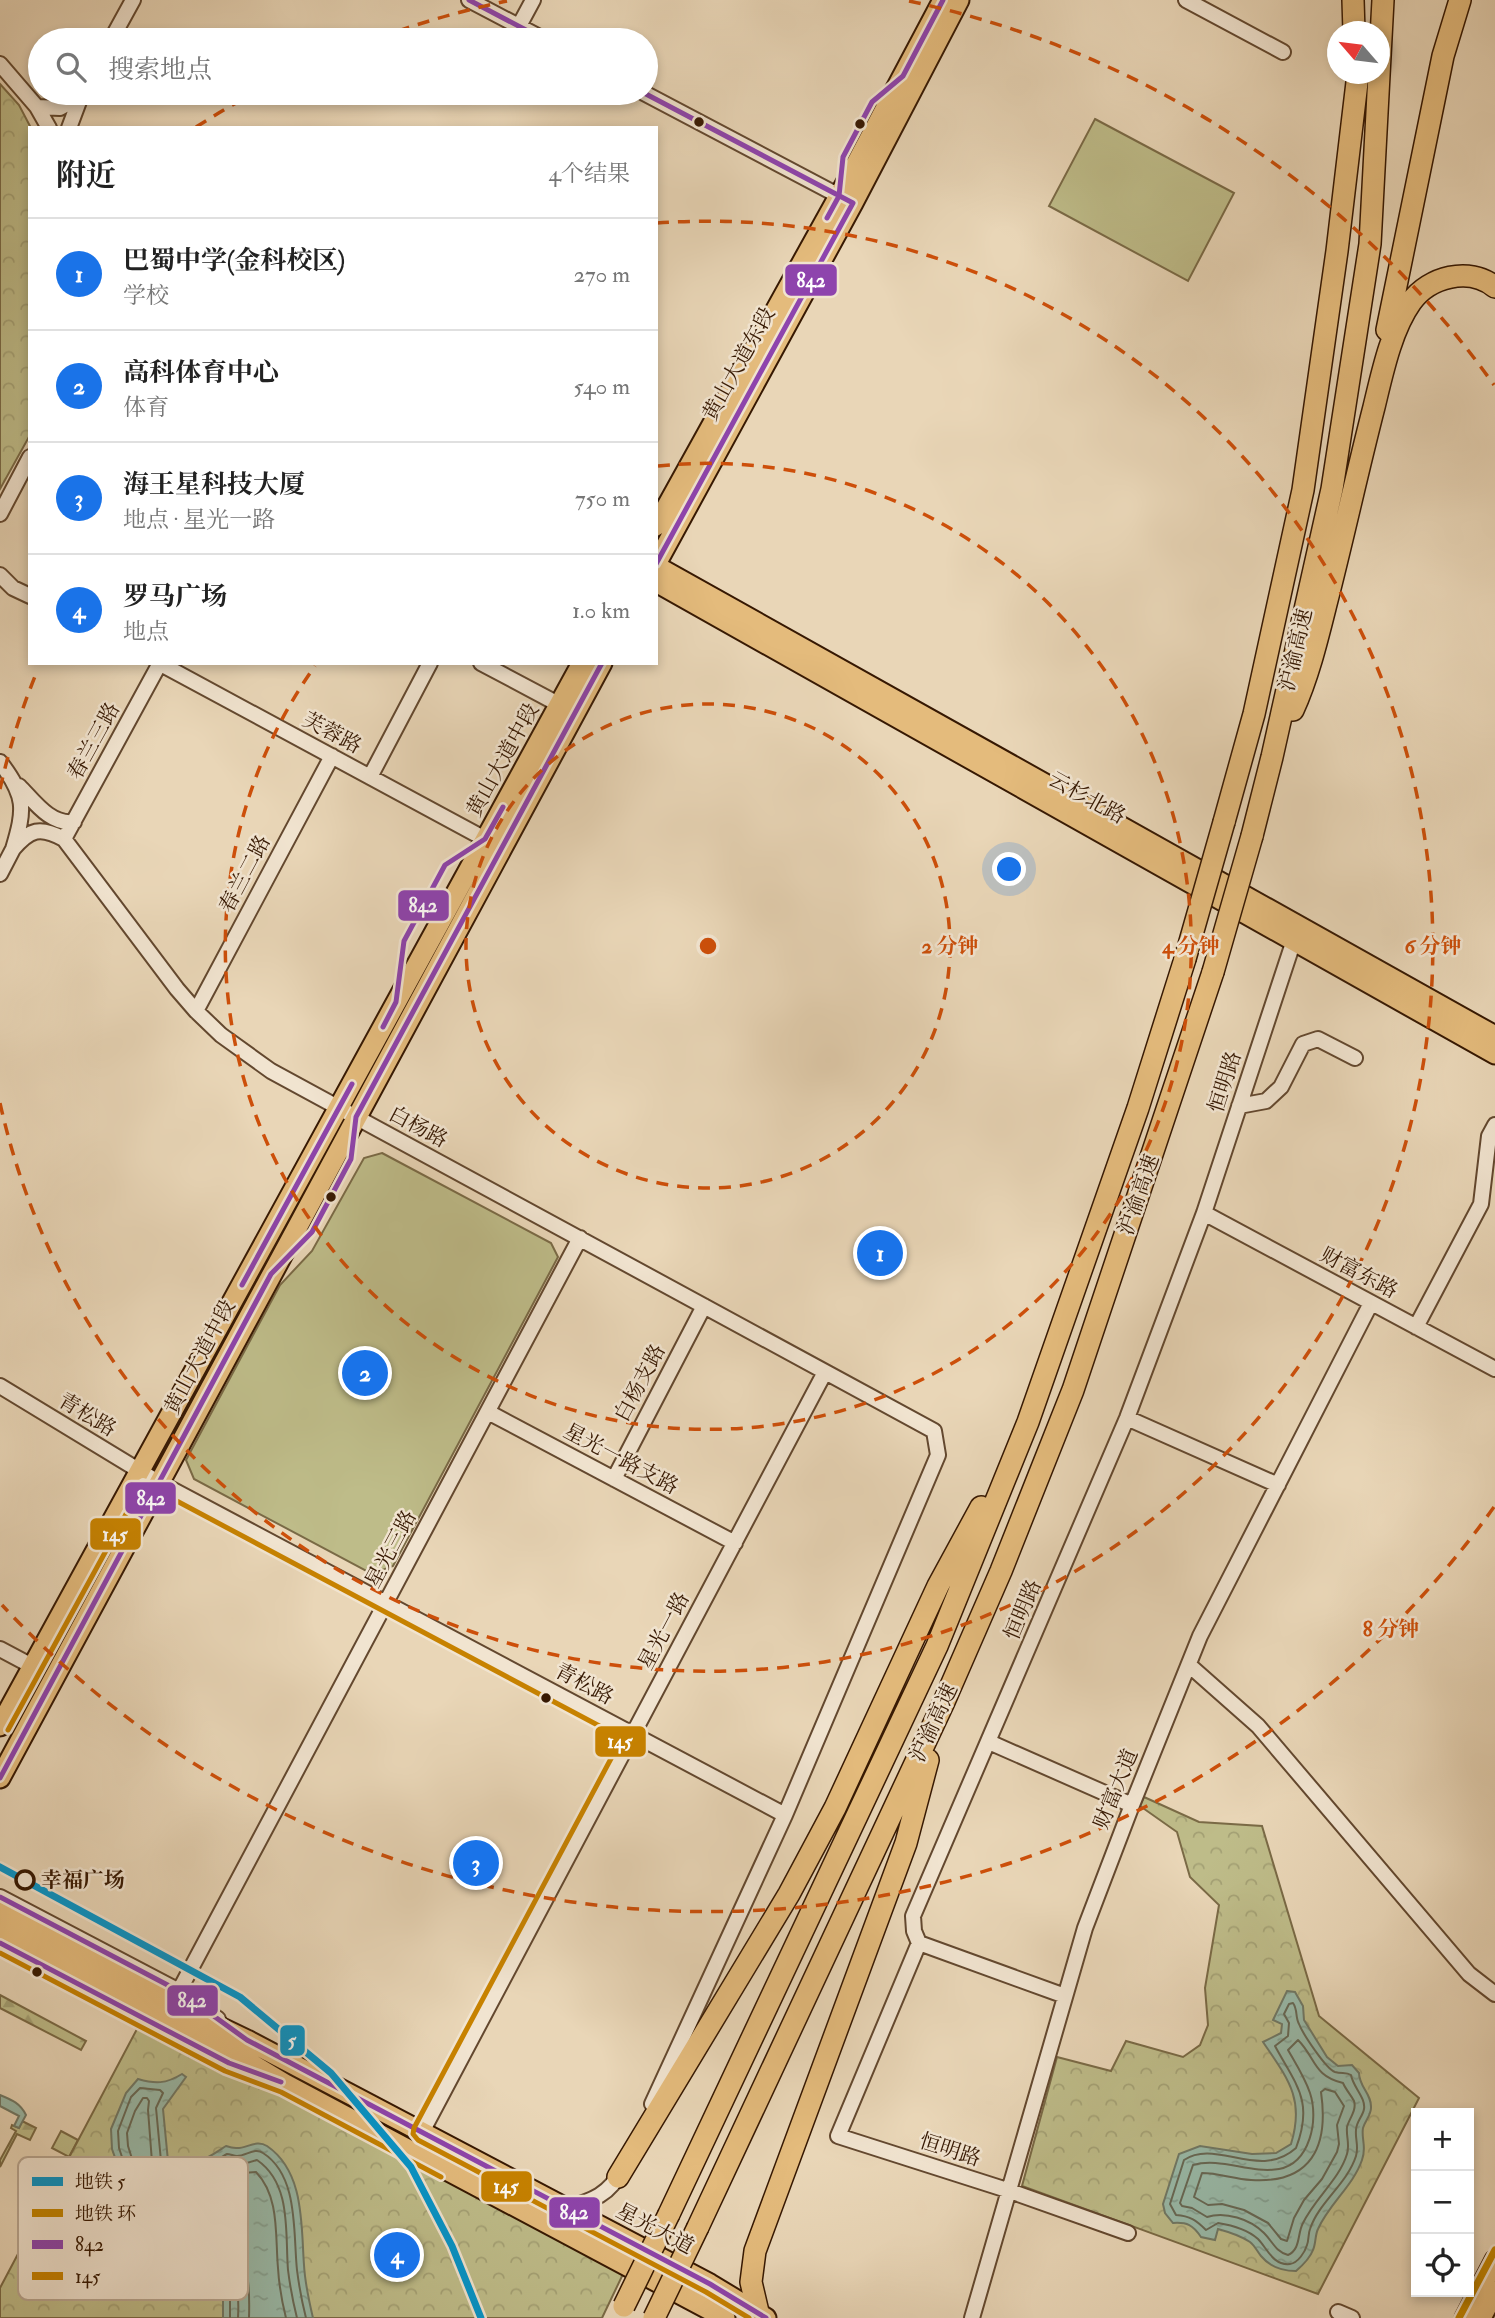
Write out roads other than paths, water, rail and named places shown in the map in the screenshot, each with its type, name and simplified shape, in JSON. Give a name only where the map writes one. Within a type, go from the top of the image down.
[{"type":"highway","points":[[1353,0],[1354,21]]},
{"type":"highway","points":[[1361,21],[1362,0]]},
{"type":"highway","name":"沪渝高速","points":[[654,2318],[943,1704],[1001,1571],[1073,1390],[1213,972],[1272,757],[1332,489],[1370,244],[1383,0]]},
{"type":"highway","points":[[1366,438],[1441,69],[1460,0]]},
{"type":"highway","name":"沪渝高速","points":[[622,2312],[937,1646],[1028,1422],[1133,1120],[1185,959],[1254,715],[1303,490],[1337,251],[1357,84]]},
{"type":"highway","points":[[1272,757],[1301,692],[1337,560],[1381,377],[1396,330],[1413,299],[1426,288],[1451,276],[1470,277],[1489,282],[1495,287]]},
{"type":"highway","points":[[618,2177],[789,1894],[835,1808],[938,1586],[1028,1422]]},
{"type":"highway","points":[[762,2315],[751,2282],[755,2251],[906,1843],[943,1704]]},
{"type":"main road","name":"黄山大道东段","points":[[658,562],[846,200],[943,0]]},
{"type":"main road","name":"黄山大道东段","points":[[658,523],[959,0]]},
{"type":"main road","name":"云杉北路","points":[[658,567],[1296,933],[1495,1054]]},
{"type":"main road","name":"云杉北路","points":[[658,583],[1296,933],[1495,1036]]},
{"type":"main road","name":"黄山大道中段","points":[[0,1778],[158,1482],[485,839],[581,665]]},
{"type":"main road","name":"黄山大道中段","points":[[0,1726],[139,1471],[601,665]]},
{"type":"main road","name":"星光大道","points":[[0,1910],[189,2012],[241,2047],[285,2084],[709,2313],[725,2318]]},
{"type":"main road","name":"星光大道","points":[[0,1927],[241,2047],[422,2132],[710,2284],[762,2315]]},
{"type":"main road","points":[[1465,2318],[1495,2260]]},
{"type":"main road","points":[[1481,2318],[1495,2291]]},
{"type":"street","points":[[118,28],[133,0]]},
{"type":"street","points":[[469,0],[523,28]]},
{"type":"street","points":[[519,26],[533,0]]},
{"type":"street","points":[[1186,0],[1283,52]]},
{"type":"street","points":[[0,64],[28,97]]},
{"type":"street","points":[[658,100],[846,200]]},
{"type":"street","points":[[37,107],[60,108],[64,105]]},
{"type":"street","points":[[70,126],[77,105]]},
{"type":"street","points":[[37,107],[48,126]]},
{"type":"street","points":[[0,514],[28,461]]},
{"type":"street","points":[[0,575],[7,587],[28,595]]},
{"type":"street","name":"春兰三路","points":[[64,839],[159,665]]},
{"type":"street","name":"芙蓉路","points":[[164,665],[485,839]]},
{"type":"street","points":[[369,776],[429,665]]},
{"type":"street","points":[[485,665],[560,705]]},
{"type":"street","name":"春兰二路","points":[[196,1011],[332,756]]},
{"type":"street","points":[[0,762],[16,782],[54,819],[65,823],[74,822]]},
{"type":"street","points":[[13,849],[22,801],[16,782]]},
{"type":"street","points":[[0,874],[13,849],[32,831],[47,831],[64,839]]},
{"type":"street","name":"白杨路","points":[[64,839],[196,1011],[250,1057],[934,1431],[938,1455],[785,1815]]},
{"type":"street","name":"恒明路","points":[[1007,2190],[838,2136],[919,1943],[914,1931],[914,1916],[1126,1418],[1204,1213],[1296,933]]},
{"type":"street","points":[[1239,1106],[1266,1101],[1281,1087],[1303,1044],[1318,1039],[1355,1058]]},
{"type":"street","points":[[1416,1327],[1481,1204],[1489,1136],[1495,1125]]},
{"type":"street","name":"财富东路","points":[[1204,1213],[1495,1369]]},
{"type":"street","name":"星光三路","points":[[179,1991],[580,1238]]},
{"type":"street","name":"财富大道","points":[[972,2318],[1085,1928],[1132,1805],[1200,1636],[1371,1303]]},
{"type":"street","name":"白杨支路","points":[[614,1479],[704,1306]]},
{"type":"street","name":"星光一路","points":[[422,2132],[825,1372]]},
{"type":"street","name":"青松路","points":[[0,1386],[158,1482],[785,1815]]},
{"type":"street","name":"星光一路支路","points":[[488,1412],[735,1543]]},
{"type":"street","points":[[1126,1418],[1278,1485]]},
{"type":"street","points":[[0,1649],[32,1666]]},
{"type":"street","points":[[1189,1665],[1258,1726],[1469,1974],[1495,1994]]},
{"type":"street","points":[[989,1742],[1132,1805]]},
{"type":"street","points":[[568,2208],[594,2200],[606,2192],[618,2177],[785,1815]]},
{"type":"street","points":[[0,1897],[179,1991],[241,2047]]},
{"type":"street","points":[[0,1943],[229,2063],[285,2084]]},
{"type":"street","points":[[919,1943],[1065,1996]]},
{"type":"street","points":[[1007,2190],[1128,2233]]},
{"type":"water","points":[[1287,1991],[1295,1992],[1303,2006],[1304,2020],[1327,2057],[1338,2066],[1352,2065],[1359,2073],[1371,2103],[1363,2128],[1364,2151],[1358,2169],[1323,2220],[1310,2256],[1296,2271],[1272,2266],[1250,2242],[1235,2234],[1218,2229],[1215,2240],[1201,2237],[1189,2225],[1173,2223],[1165,2213],[1163,2204],[1179,2154],[1200,2146],[1252,2154],[1276,2153],[1291,2144],[1296,2114],[1292,2090],[1263,2042],[1281,2033],[1282,2024],[1273,2020]]},
{"type":"water","points":[[182,2074],[186,2077],[163,2109],[168,2157],[115,2157],[111,2129],[126,2093],[138,2079],[150,2082],[171,2080]]},
{"type":"water","points":[[0,2095],[15,2102],[24,2111],[26,2115],[19,2128],[14,2126],[19,2116],[0,2106]]},
{"type":"water","points":[[259,2143],[267,2146],[279,2157],[295,2185],[301,2217],[305,2278],[313,2318],[223,2318],[223,2300],[248,2300],[248,2157],[208,2157],[226,2146],[240,2148]]},
{"type":"metro line","name":"5","points":[[0,1867],[240,1997],[331,2073],[411,2167],[452,2246],[481,2318]]},
{"type":"metro line","name":"环","points":[[1459,2318],[1495,2250]]},
{"type":"place","name":"巴蜀中学(金科校区)","points":[[880,1253]]},
{"type":"place","name":"高科体育中心","points":[[365,1373]]},
{"type":"place","name":"海王星科技大厦","points":[[476,1863]]},
{"type":"place","name":"幸福广场","points":[[25,1880]]},
{"type":"place","name":"罗马广场","points":[[397,2255]]}]
